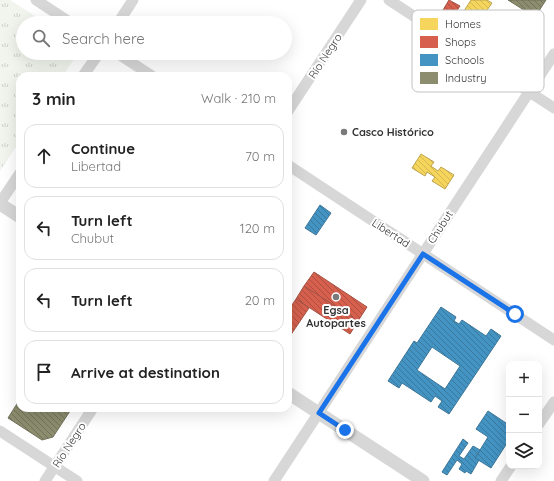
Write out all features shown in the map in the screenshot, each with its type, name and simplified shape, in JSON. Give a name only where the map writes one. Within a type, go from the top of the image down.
[{"type":"street","points":[[36,0],[60,16]]},
{"type":"street","points":[[123,16],[133,0]]},
{"type":"street","name":"Río Negro","points":[[292,105],[361,0]]},
{"type":"street","points":[[389,0],[412,15]]},
{"type":"street","name":"Chubut","points":[[544,69],[554,54]]},
{"type":"street","points":[[86,72],[93,60]]},
{"type":"street","points":[[128,60],[146,72]]},
{"type":"street","points":[[529,92],[554,108]]},
{"type":"street","name":"Chubut","points":[[274,481],[529,92]]},
{"type":"street","name":"Libertad","points":[[292,168],[554,340]]},
{"type":"street","points":[[16,179],[0,204],[16,214]]},
{"type":"street","points":[[292,396],[423,481]]},
{"type":"street","points":[[542,420],[554,402]]},
{"type":"street","name":"Río Negro","points":[[45,481],[90,412]]},
{"type":"street","points":[[0,431],[77,481]]},
{"type":"street","points":[[501,481],[509,469]]},
{"type":"green space","points":[[0,0],[10,0],[35,16],[16,16],[16,60],[73,60],[66,72],[16,72],[16,147],[0,171]]},
{"type":"building: Homes","points":[[471,0],[487,0],[492,3],[487,10],[465,10]]},
{"type":"building: Homes","points":[[421,154],[434,162],[431,166],[438,171],[441,167],[454,175],[445,189],[432,181],[435,177],[427,172],[425,176],[412,168]]},
{"type":"building: Shops","points":[[449,0],[460,6],[457,10],[443,10]]},
{"type":"building: Shops","name":"Egsa Autopartes","points":[[314,272],[367,307],[358,321],[304,286]]},
{"type":"building: Shops","points":[[304,286],[358,321],[350,334],[296,299]]},
{"type":"building: Shops","points":[[296,299],[309,308],[292,333],[292,305]]},
{"type":"building: Schools","points":[[320,205],[331,213],[316,235],[305,228]]},
{"type":"building: Schools","points":[[441,307],[456,317],[454,321],[459,324],[462,320],[486,336],[491,329],[501,336],[449,414],[438,407],[442,401],[435,396],[431,402],[402,383],[399,388],[388,381],[414,341],[417,343]],"holes":[[[432,347],[460,366],[445,389],[417,370]]]},
{"type":"building: Schools","points":[[488,411],[506,423],[506,445],[491,468],[475,458],[488,437],[476,429]]},
{"type":"building: Schools","points":[[463,439],[468,443],[459,456],[464,459],[473,446],[480,450],[475,458],[479,460],[471,474],[466,471],[465,473],[459,469],[462,464],[457,460],[447,475],[442,472]]},
{"type":"building: Industry","points":[[508,0],[546,0],[540,10],[524,10]]},
{"type":"building: Industry","points":[[16,405],[16,412],[69,412],[53,437],[42,440],[8,418]]},
{"type":"place","name":"Casco Histórico","points":[[344,132]]},
{"type":"place","name":"Egsa Autopartes","points":[[336,297]]},
{"type":"route","points":[[345,430],[319,413],[423,254],[515,314]]}]
